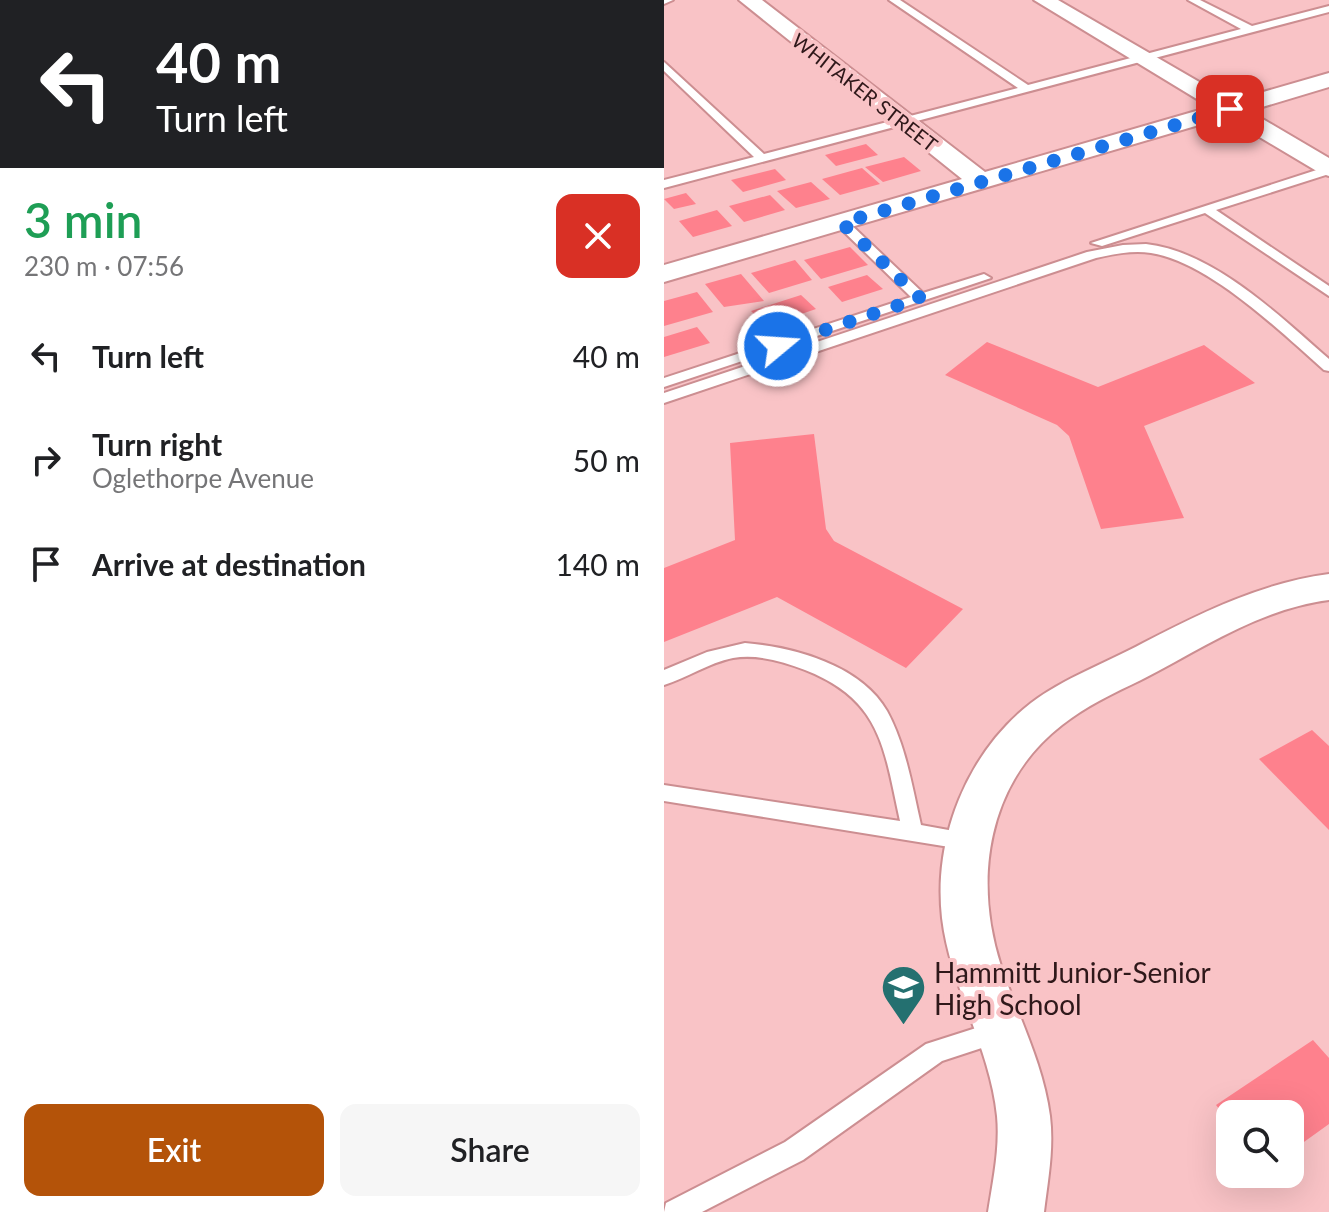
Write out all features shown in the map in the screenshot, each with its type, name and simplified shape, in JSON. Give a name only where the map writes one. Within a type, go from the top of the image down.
[{"type":"street","name":"WHITAKER STREET","points":[[749,0],[982,182]]},
{"type":"street","points":[[1044,0],[1329,169]]},
{"type":"street","points":[[669,266],[842,223],[1329,80]]},
{"type":"street","points":[[1016,1212],[1025,1144],[1022,1105],[966,924],[962,870],[973,817],[994,773],[1013,745],[1045,714],[1107,679],[1285,593],[1329,587]]},
{"type":"lane","points":[[894,0],[1027,89]]},
{"type":"lane","points":[[1193,0],[1251,30]]},
{"type":"lane","points":[[664,184],[1329,9]]},
{"type":"lane","points":[[664,65],[763,159]]},
{"type":"lane","points":[[664,383],[920,298],[1329,169]]},
{"type":"lane","points":[[1207,209],[1329,292]]},
{"type":"lane","points":[[842,223],[920,298]]},
{"type":"lane","points":[[664,398],[1092,255],[1136,248],[1168,253],[1195,264],[1285,329],[1329,367]]},
{"type":"lane","points":[[664,678],[726,653],[745,650],[815,665],[848,684],[876,709],[888,734],[912,830]]},
{"type":"lane","points":[[664,793],[722,805],[912,830],[968,841]]},
{"type":"lane","points":[[675,1212],[794,1151],[935,1052],[1001,1031]]},
{"type":"building","points":[[866,144],[878,155],[836,166],[825,155]]},
{"type":"building","points":[[904,157],[921,171],[883,182],[865,167]]},
{"type":"building","points":[[862,168],[880,184],[840,195],[822,179]]},
{"type":"building","points":[[775,169],[786,180],[743,192],[731,180]]},
{"type":"building","points":[[811,182],[830,199],[796,208],[777,191]]},
{"type":"building","points":[[686,193],[696,204],[674,209],[664,199]]},
{"type":"building","points":[[770,195],[785,210],[744,222],[729,206]]},
{"type":"building","points":[[717,210],[732,226],[693,237],[679,221]]},
{"type":"building","points":[[850,247],[868,265],[821,279],[804,260]]},
{"type":"building","points":[[795,260],[812,280],[769,293],[751,273]]},
{"type":"building","points":[[741,274],[764,301],[724,307],[705,284]]},
{"type":"building","points":[[867,275],[883,289],[842,302],[828,287]]},
{"type":"building","points":[[697,292],[713,312],[664,326],[664,301]]},
{"type":"building","points":[[801,295],[816,309],[766,326],[751,311]]},
{"type":"building","points":[[697,327],[710,343],[664,357],[664,337]]},
{"type":"building","points":[[987,342],[1098,387],[1204,345],[1255,383],[1144,426],[1184,518],[1101,529],[1069,436],[1057,425],[945,375]]},
{"type":"building","points":[[814,434],[826,529],[834,541],[963,609],[906,668],[777,597],[664,642],[664,568],[735,540],[730,443]]},
{"type":"building","points":[[1312,730],[1329,746],[1329,830],[1259,759]]},
{"type":"building","points":[[1313,1040],[1329,1058],[1329,1124],[1304,1142],[1304,1100],[1223,1100]]},
{"type":"place","name":"Hammitt Junior-Senior High School","points":[[903,1027]]},
{"type":"route","points":[[778,346],[920,298],[842,223],[1230,109]]}]
